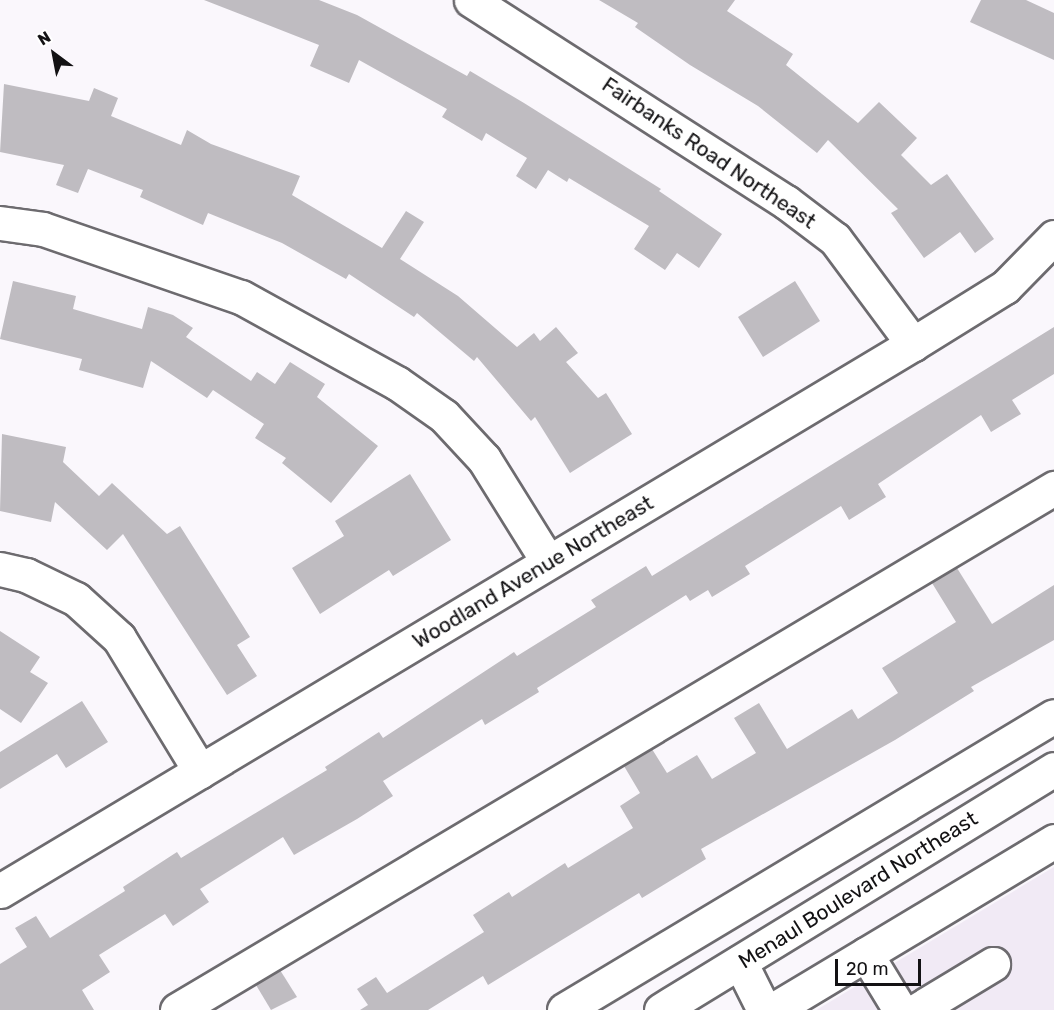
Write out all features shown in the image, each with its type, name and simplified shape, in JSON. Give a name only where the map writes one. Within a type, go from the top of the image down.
[{"type":"street","name":"Fairbanks Road Northeast","points":[[471,0],[786,202],[835,239],[913,345]]},
{"type":"street","points":[[0,223],[43,228],[241,297],[397,383],[444,417],[484,459],[548,562]]},
{"type":"street","name":"Woodland Avenue Northeast","points":[[0,891],[913,345],[1005,286],[1054,237]]},
{"type":"street","points":[[177,1010],[1054,488]]},
{"type":"street","points":[[0,570],[26,575],[76,599],[119,638],[200,771]]},
{"type":"street","points":[[564,1010],[1054,716]]},
{"type":"street","name":"Menaul Boulevard Northeast","points":[[661,1010],[1054,769]]},
{"type":"street","points":[[773,1010],[1054,841]]},
{"type":"street","points":[[866,954],[900,1010]]},
{"type":"street","points":[[740,963],[764,1010]]},
{"type":"street","points":[[917,1010],[993,964]]},
{"type":"shaded area","points":[[1054,867],[1054,1010],[817,1010],[818,1009]]},
{"type":"building","points":[[204,0],[319,0],[357,15],[467,76],[470,71],[524,103],[661,189],[659,191],[722,234],[699,268],[677,253],[665,270],[634,249],[649,226],[569,178],[567,182],[548,170],[536,189],[516,176],[527,158],[486,133],[482,141],[442,117],[447,109],[359,60],[349,83],[310,66],[319,45]]},
{"type":"building","points":[[599,0],[735,0],[727,11],[793,54],[786,65],[858,123],[879,102],[917,138],[901,155],[931,185],[947,174],[994,239],[975,253],[960,232],[924,258],[891,213],[898,209],[828,140],[817,153],[758,106],[690,65],[635,27],[638,23]]},
{"type":"building","points":[[981,0],[1026,0],[1054,13],[1054,60],[970,22]]},
{"type":"building","points":[[4,84],[89,101],[94,88],[118,98],[111,116],[181,145],[187,130],[211,144],[300,176],[292,195],[382,248],[406,211],[424,222],[400,259],[458,296],[517,347],[534,333],[540,341],[556,327],[578,353],[566,362],[598,398],[606,393],[632,434],[570,473],[535,417],[531,421],[477,357],[474,361],[417,313],[414,317],[349,274],[346,279],[282,243],[208,213],[203,225],[140,197],[143,190],[88,169],[78,193],[56,185],[64,165],[0,152]]},
{"type":"building","points":[[13,281],[76,296],[73,309],[142,329],[148,307],[173,315],[193,328],[186,337],[251,381],[257,372],[275,384],[290,362],[325,384],[317,397],[378,446],[331,503],[282,463],[286,458],[255,438],[264,424],[213,390],[207,398],[151,361],[143,388],[79,370],[82,359],[0,339]]},
{"type":"building","points":[[795,281],[820,321],[763,357],[738,317]]},
{"type":"building","points":[[1054,327],[1054,374],[1012,400],[1021,414],[991,432],[981,415],[878,484],[886,497],[849,520],[841,506],[745,566],[750,574],[712,597],[708,590],[690,601],[686,595],[537,688],[539,692],[485,725],[482,719],[383,781],[393,796],[357,819],[294,855],[283,837],[200,889],[209,902],[173,926],[165,914],[99,955],[110,972],[82,990],[94,1010],[0,1010],[0,964],[27,947],[15,928],[36,916],[50,938],[125,891],[123,887],[177,852],[181,858],[327,770],[325,767],[379,732],[383,738],[514,652],[517,656],[596,607],[591,600],[646,566],[652,576]]},
{"type":"building","points":[[2,434],[66,447],[63,462],[99,496],[112,483],[167,534],[180,526],[250,637],[237,645],[257,676],[227,695],[123,534],[107,550],[55,502],[51,522],[0,511]]},
{"type":"building","points":[[410,474],[451,540],[393,576],[389,570],[320,614],[292,568],[344,536],[335,521]]},
{"type":"building","points":[[957,568],[992,624],[1054,585],[1054,640],[971,687],[974,691],[895,740],[701,849],[706,859],[642,898],[639,893],[488,985],[483,976],[428,1010],[360,1010],[368,1005],[357,989],[376,977],[387,993],[484,932],[473,915],[509,892],[512,897],[565,863],[568,868],[633,828],[620,806],[640,793],[624,766],[652,749],[667,773],[697,755],[712,779],[756,753],[734,718],[759,703],[787,749],[852,709],[858,719],[898,693],[882,668],[956,622],[932,583]]},
{"type":"building","points":[[0,631],[40,657],[30,672],[48,683],[21,723],[0,709]]},
{"type":"building","points":[[82,701],[108,742],[66,768],[57,754],[0,789],[0,752]]},
{"type":"building","points":[[280,970],[297,997],[271,1010],[256,985]]}]
